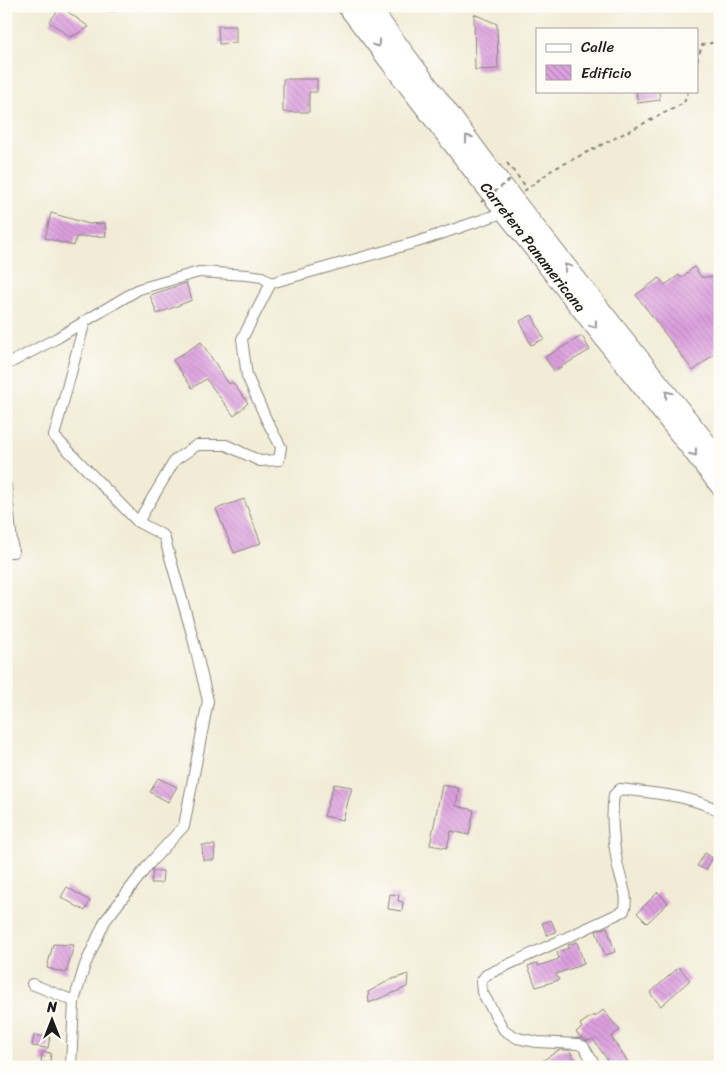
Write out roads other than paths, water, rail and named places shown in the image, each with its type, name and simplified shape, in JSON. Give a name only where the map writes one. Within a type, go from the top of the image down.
[{"type":"highway","name":"Carretera Panamericana","points":[[347,6],[515,200],[720,486]]},
{"type":"highway","name":"Carretera Panamericana","points":[[368,6],[515,200],[720,460]]},
{"type":"street","points":[[138,522],[175,460],[197,446],[226,445],[260,461],[278,460],[281,447],[267,421],[248,376],[242,339],[271,283],[417,242],[515,200]]},
{"type":"street","points":[[6,365],[138,289],[199,272],[262,277],[271,283]]},
{"type":"street","points":[[71,1067],[74,1001],[85,965],[105,921],[149,864],[184,826],[208,701],[193,638],[164,536],[138,522],[54,436],[85,321]]},
{"type":"street","points":[[6,486],[13,552],[6,552]]},
{"type":"street","points":[[596,1067],[584,1047],[578,1044],[537,1042],[517,1038],[504,1030],[482,992],[481,982],[486,975],[624,911],[627,904],[616,860],[612,804],[614,795],[620,790],[670,794],[710,806],[720,811]]},
{"type":"street","points":[[32,984],[74,1001]]}]
